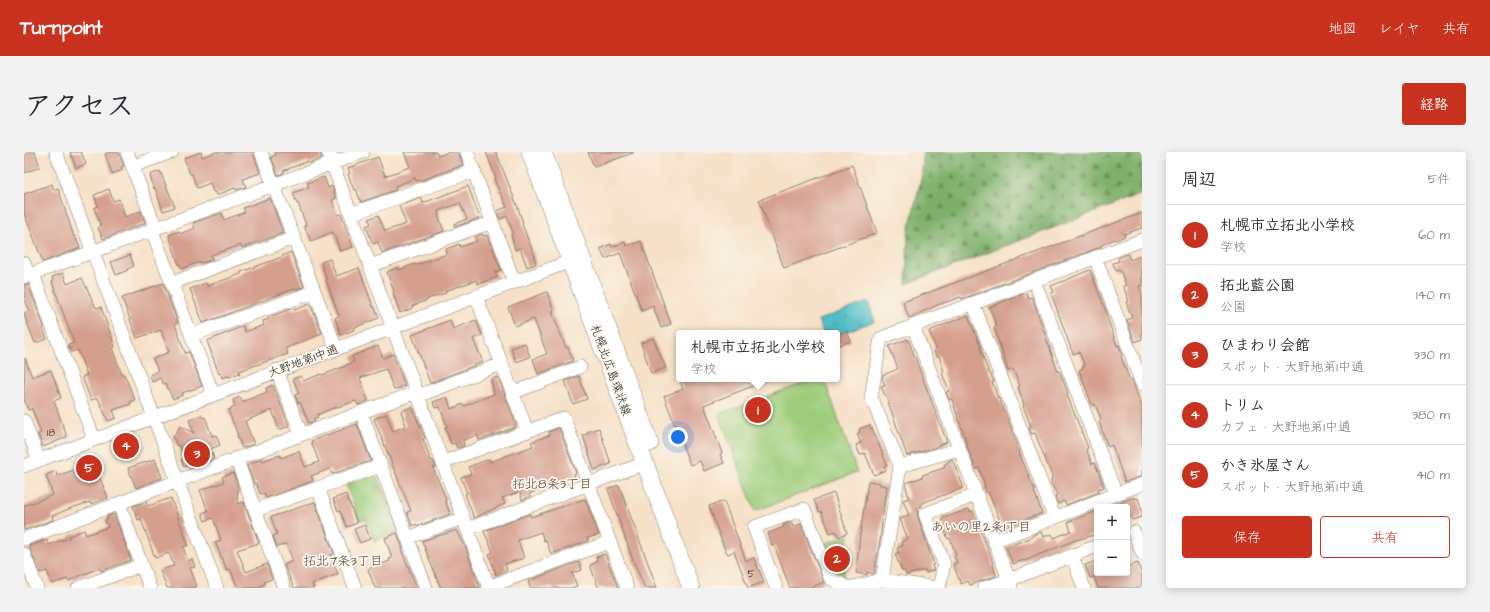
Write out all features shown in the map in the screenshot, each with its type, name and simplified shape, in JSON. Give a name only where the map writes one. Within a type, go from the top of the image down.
[{"type":"main road","name":"札幌北広島環状線","points":[[530,152],[576,259],[703,588]]},
{"type":"main road","name":"札幌北広島環状線","points":[[543,152],[576,259],[645,463],[691,588]]},
{"type":"street","points":[[56,152],[217,588]]},
{"type":"street","points":[[127,152],[172,283],[213,394]]},
{"type":"street","points":[[133,166],[172,152]]},
{"type":"street","points":[[262,152],[336,348]]},
{"type":"street","points":[[29,276],[274,185],[330,158],[363,152]]},
{"type":"street","points":[[466,152],[514,282]]},
{"type":"street","points":[[330,158],[489,587],[610,542]]},
{"type":"street","points":[[351,214],[473,171]]},
{"type":"street","points":[[370,266],[492,222]]},
{"type":"street","points":[[172,283],[294,238]]},
{"type":"street","points":[[882,580],[900,466],[871,397],[881,338],[1142,240]]},
{"type":"street","points":[[1095,257],[1142,384]]},
{"type":"street","name":"大野地第1中通","points":[[24,466],[576,259]]},
{"type":"street","points":[[24,262],[94,439]]},
{"type":"street","points":[[1034,280],[1116,494]]},
{"type":"street","points":[[192,335],[314,292]]},
{"type":"street","points":[[476,296],[527,431]]},
{"type":"street","points":[[973,303],[1054,517]]},
{"type":"street","points":[[913,326],[1010,584]]},
{"type":"street","points":[[24,540],[301,434],[501,364]]},
{"type":"street","points":[[512,393],[580,367]]},
{"type":"street","points":[[277,370],[301,434]]},
{"type":"street","points":[[361,412],[426,588]]},
{"type":"street","points":[[442,462],[564,418],[627,588]]},
{"type":"street","points":[[24,421],[38,460]]},
{"type":"street","points":[[900,466],[959,449]]},
{"type":"street","points":[[236,458],[256,510],[279,587]]},
{"type":"street","points":[[407,538],[465,523],[588,484],[645,463]]},
{"type":"street","points":[[256,510],[380,466]]},
{"type":"street","points":[[994,541],[1142,484]]},
{"type":"street","points":[[318,488],[355,588]]},
{"type":"street","points":[[776,588],[754,528],[804,510],[830,578],[848,588],[882,580],[939,588],[944,564],[925,514],[976,495]]},
{"type":"street","points":[[119,504],[150,588]]},
{"type":"street","points":[[1134,532],[1142,553]]},
{"type":"street","points":[[984,588],[1010,584],[1094,547]]},
{"type":"street","points":[[24,554],[37,588]]},
{"type":"street","points":[[1072,556],[1084,588]]},
{"type":"street","points":[[78,588],[142,565]]},
{"type":"green space","points":[[923,152],[1142,152],[1142,194],[906,284],[908,233],[922,175]]},
{"type":"green space","points":[[807,382],[825,382],[857,472],[755,511],[719,414]]},
{"type":"green space","points":[[374,475],[378,478],[399,531],[374,541],[366,519],[360,521],[346,485]]},
{"type":"green space","points":[[849,535],[843,579],[835,574],[824,544]]},
{"type":"water","points":[[868,302],[875,321],[840,334],[840,330],[822,330],[818,320]]},
{"type":"building","points":[[24,152],[35,152],[40,167],[24,173]]},
{"type":"building","points":[[70,152],[81,152],[86,164],[76,168]]},
{"type":"building","points":[[110,152],[118,152],[124,166],[121,167],[123,170],[112,174],[105,154]]},
{"type":"building","points":[[201,152],[202,157],[216,152],[253,152],[260,173],[243,179],[246,187],[236,190],[235,188],[217,195],[215,191],[213,192],[210,183],[197,188],[184,158]]},
{"type":"building","points":[[275,152],[319,152],[322,158],[309,163],[308,161],[283,171],[284,173],[278,175],[271,157],[276,155]]},
{"type":"building","points":[[404,152],[436,152],[438,156],[449,152],[458,152],[463,165],[422,180],[416,181],[415,178],[395,186],[396,190],[361,202],[356,189],[354,190],[348,174],[350,173],[348,168],[378,157],[385,176],[410,167]]},
{"type":"building","points":[[486,152],[496,152],[518,208],[536,264],[527,267],[520,248],[515,250],[511,234],[513,233],[507,216],[500,219],[497,211],[507,207],[494,179],[496,178]]},
{"type":"building","points":[[588,152],[633,152],[633,153],[594,167]]},
{"type":"building","points":[[852,165],[877,233],[784,268],[759,200]]},
{"type":"building","points":[[160,171],[175,207],[163,211],[150,175]]},
{"type":"building","points":[[324,177],[328,188],[332,186],[336,198],[332,200],[338,215],[341,214],[353,247],[340,251],[333,232],[311,241],[304,226],[306,225],[293,193],[309,187],[307,183]]},
{"type":"building","points":[[52,184],[54,190],[58,188],[74,237],[75,236],[80,248],[43,262],[24,213],[24,194]]},
{"type":"building","points":[[468,186],[480,218],[455,227],[454,224],[467,219],[460,203],[438,211],[444,231],[382,253],[378,242],[373,244],[366,226],[371,224],[369,219],[378,215],[385,231],[406,224],[399,206],[421,198],[423,203]]},
{"type":"building","points":[[109,189],[113,201],[119,199],[125,217],[141,211],[145,223],[103,239],[98,228],[101,226],[94,208],[98,206],[94,195]]},
{"type":"building","points":[[270,198],[283,233],[242,248],[241,245],[211,255],[212,260],[194,264],[182,269],[179,265],[169,235],[179,231],[180,234],[195,228],[193,223],[222,213],[224,220],[245,212],[243,208]]},
{"type":"building","points":[[1142,213],[1142,228],[1124,234],[1125,236],[1101,245],[1101,247],[962,299],[961,297],[940,304],[909,318],[903,302]]},
{"type":"building","points":[[482,234],[483,236],[487,235],[501,270],[495,272],[497,277],[478,284],[477,280],[445,291],[446,293],[427,299],[428,300],[412,306],[413,308],[400,313],[387,272],[398,267],[399,270],[415,264],[416,265],[447,254],[446,249],[459,244],[460,247],[477,241],[475,237]]},
{"type":"building","points":[[641,241],[671,324],[661,328],[653,306],[642,311],[620,253],[605,259],[600,249],[611,244],[612,247],[625,242],[626,246]]},
{"type":"building","points":[[291,252],[304,287],[294,289],[203,323],[190,289],[206,283],[207,286],[241,274],[241,272],[282,257]]},
{"type":"building","points":[[1128,254],[1130,260],[1142,255],[1142,285],[1139,286],[1142,294],[1142,339],[1135,342],[1127,320],[1132,318],[1126,302],[1129,301],[1123,286],[1126,285],[1120,270],[1116,271],[1113,263],[1119,261],[1118,258]]},
{"type":"building","points":[[130,255],[134,266],[116,275],[111,262]]},
{"type":"building","points":[[330,259],[336,276],[359,268],[373,307],[374,306],[379,318],[353,328],[354,330],[341,335],[335,318],[339,316],[321,262]]},
{"type":"building","points":[[1090,270],[1107,314],[1117,346],[1119,345],[1121,356],[1130,381],[1132,380],[1142,407],[1142,476],[1125,482],[1112,445],[1108,447],[1099,422],[1101,419],[1095,404],[1092,405],[1079,370],[1083,368],[1082,366],[1085,366],[1079,352],[1073,354],[1051,293],[1054,292],[1051,286]]},
{"type":"building","points":[[63,273],[67,284],[82,278],[96,308],[101,307],[115,347],[112,348],[122,375],[124,374],[135,400],[130,402],[131,404],[113,410],[116,418],[108,421],[98,398],[91,400],[82,377],[87,375],[78,350],[71,352],[68,345],[74,343],[52,282],[52,277]]},
{"type":"building","points":[[163,283],[178,323],[175,324],[185,353],[189,352],[202,386],[182,393],[183,395],[173,399],[165,383],[163,384],[160,378],[152,382],[150,375],[158,371],[153,359],[169,352],[161,330],[137,338],[122,298]]},
{"type":"building","points":[[28,284],[47,339],[35,343],[24,315],[24,313],[29,311],[24,300],[24,285]]},
{"type":"building","points":[[547,292],[554,311],[552,312],[566,348],[568,347],[573,361],[538,374],[533,359],[547,354],[534,319],[515,326],[508,307]]},
{"type":"building","points":[[1026,293],[1028,298],[1032,297],[1058,372],[1060,372],[1068,394],[1067,395],[1088,448],[1086,449],[1092,464],[1095,463],[1104,487],[1098,489],[1099,492],[1066,505],[1064,501],[1058,504],[1055,496],[1057,495],[1051,483],[1052,476],[1035,433],[1031,434],[1029,427],[1031,426],[1023,406],[1024,405],[1018,387],[1020,386],[1013,369],[1008,371],[994,327],[997,326],[989,307]]},
{"type":"building","points":[[310,304],[322,333],[286,348],[288,354],[239,371],[240,373],[229,377],[222,378],[221,373],[219,374],[207,341],[243,326],[245,332],[264,325],[263,321],[269,319],[269,317],[293,308],[294,310]]},
{"type":"building","points":[[968,315],[1042,513],[1005,527],[1002,525],[988,492],[986,493],[979,468],[976,469],[971,458],[952,399],[949,400],[946,392],[949,391],[942,373],[944,372],[939,356],[936,357],[934,350],[936,349],[929,331]]},
{"type":"building","points":[[450,320],[453,329],[476,320],[482,335],[473,339],[483,362],[430,383],[412,335]]},
{"type":"building","points":[[847,331],[851,341],[840,345],[840,334]]},
{"type":"building","points":[[653,338],[666,368],[651,373],[641,343]]},
{"type":"building","points":[[908,339],[947,442],[907,456],[886,396],[881,386],[885,385],[882,379],[883,375],[898,369],[889,346]]},
{"type":"building","points":[[525,343],[530,357],[516,362],[511,348]]},
{"type":"building","points":[[378,346],[383,358],[393,354],[405,386],[394,390],[386,369],[360,378],[368,401],[358,405],[356,401],[331,409],[317,415],[318,417],[314,418],[315,421],[309,423],[300,402],[298,403],[295,395],[299,393],[293,379],[301,376],[303,381],[346,366],[354,362],[352,356]]},
{"type":"building","points":[[25,358],[32,377],[51,370],[61,398],[54,401],[67,437],[43,447],[38,434],[41,433],[32,409],[28,410],[24,399]]},
{"type":"building","points":[[579,376],[587,399],[573,404],[565,381]]},
{"type":"building","points":[[498,377],[516,427],[479,440],[477,435],[463,440],[464,446],[457,448],[455,443],[451,444],[440,407],[435,408],[433,402],[447,397],[451,409],[463,404],[464,406],[494,394],[491,379]]},
{"type":"building","points":[[680,382],[763,382],[704,405],[722,453],[720,454],[724,463],[704,471],[700,461],[690,465],[664,396],[683,389]]},
{"type":"building","points":[[273,385],[289,426],[279,430],[272,410],[245,421],[254,444],[242,448],[228,410],[235,407],[233,400],[240,397],[242,402],[267,392],[266,388]]},
{"type":"building","points":[[412,407],[425,438],[423,439],[431,461],[433,460],[436,467],[433,468],[446,499],[445,500],[450,514],[417,526],[416,524],[412,526],[407,512],[411,511],[374,419],[386,414],[393,431],[406,426],[401,411]]},
{"type":"building","points":[[201,415],[203,418],[205,417],[212,436],[216,435],[220,445],[210,449],[214,459],[190,468],[189,465],[184,467],[181,460],[184,459],[179,445],[177,446],[173,436],[180,426],[194,433],[189,420]]},
{"type":"building","points":[[357,424],[371,461],[332,474],[330,469],[311,476],[313,481],[266,498],[264,493],[260,494],[256,483],[254,484],[247,465],[261,459],[262,461],[280,455],[281,458],[299,451],[305,467],[319,462],[311,441]]},
{"type":"building","points":[[870,425],[887,465],[884,466],[886,470],[874,475],[865,453],[860,455],[856,445],[861,443],[857,434],[860,432],[859,429]]},
{"type":"building","points":[[559,428],[576,473],[574,474],[575,476],[558,483],[560,486],[549,490],[548,486],[529,494],[530,497],[522,500],[520,492],[502,498],[505,504],[474,518],[465,494],[467,493],[461,477],[471,474],[468,467],[489,459],[490,462],[533,446],[531,442],[550,435],[549,432]]},
{"type":"building","points":[[599,428],[611,464],[594,470],[583,435]]},
{"type":"building","points":[[127,439],[131,449],[119,454],[115,444]]},
{"type":"building","points":[[91,456],[108,498],[91,504],[90,502],[71,508],[52,516],[53,520],[24,530],[24,506],[53,495],[46,475],[56,471],[57,476],[82,467],[80,460]]},
{"type":"building","points":[[155,459],[162,478],[136,488],[128,468]]},
{"type":"building","points":[[952,459],[963,488],[927,501],[921,504],[922,506],[917,508],[918,517],[934,564],[932,565],[934,570],[927,573],[925,570],[906,575],[904,570],[902,571],[895,554],[899,553],[897,548],[903,546],[901,542],[908,539],[900,519],[909,515],[903,500],[909,498],[905,483],[923,477],[922,475],[944,468],[945,464]]},
{"type":"building","points":[[233,473],[238,486],[237,504],[244,502],[259,543],[237,550],[246,572],[267,564],[272,579],[255,588],[238,588],[230,569],[227,570],[215,542],[221,540],[213,518],[205,521],[202,513],[208,511],[200,490],[224,482],[222,477]]},
{"type":"building","points":[[868,481],[887,486],[874,574],[867,572],[867,575],[856,573]]},
{"type":"building","points":[[619,485],[657,588],[645,588],[634,563],[608,489]]},
{"type":"building","points":[[834,493],[847,533],[839,537],[836,531],[830,533],[821,511],[819,512],[814,500]]},
{"type":"building","points":[[346,494],[357,523],[347,527],[340,510],[338,511],[333,499]]},
{"type":"building","points":[[1134,497],[1135,499],[1138,498],[1142,510],[1142,517],[1132,520],[1130,515],[1130,504],[1117,504]]},
{"type":"building","points":[[171,498],[188,545],[183,547],[188,561],[192,559],[195,567],[190,568],[197,586],[193,588],[167,588],[160,570],[174,566],[169,553],[155,558],[141,519],[138,520],[133,506],[146,502],[148,506]]},
{"type":"building","points":[[585,499],[599,535],[587,538],[588,541],[551,554],[546,540],[544,541],[541,532],[518,540],[524,558],[505,564],[507,570],[496,575],[489,554],[493,552],[484,531],[530,514],[531,517]]},
{"type":"building","points":[[724,501],[746,561],[754,558],[764,582],[748,588],[734,551],[728,554],[725,550],[709,506]]},
{"type":"building","points":[[315,502],[334,554],[330,555],[338,574],[312,584],[314,588],[294,588],[284,565],[293,561],[286,544],[277,547],[273,536],[277,534],[271,517]]},
{"type":"building","points":[[969,509],[970,512],[973,511],[991,557],[996,576],[970,585],[968,581],[961,584],[953,564],[957,563],[954,556],[956,555],[950,538],[948,539],[942,524],[943,518]]},
{"type":"building","points":[[1094,512],[1094,535],[1073,541],[1013,564],[1006,547],[1041,532],[1043,537],[1052,534],[1054,538],[1071,531],[1068,522]]},
{"type":"building","points":[[114,514],[131,560],[101,571],[99,568],[68,581],[67,579],[52,584],[47,571],[40,573],[29,546],[47,540],[48,545],[69,538],[69,536],[84,530],[86,535],[108,527],[105,520],[108,519],[107,516]]},
{"type":"building","points":[[791,522],[793,527],[801,524],[824,582],[809,588],[790,588],[768,533],[784,527],[783,525]]},
{"type":"building","points":[[365,525],[370,539],[360,543],[354,529]]},
{"type":"building","points":[[457,530],[465,546],[480,588],[441,588],[422,541]]},
{"type":"building","points":[[397,533],[403,549],[401,549],[417,588],[375,588],[368,569],[390,561],[389,559],[392,558],[385,538]]},
{"type":"building","points":[[605,554],[618,588],[597,588],[598,587],[590,565],[597,562],[596,557]]},
{"type":"building","points":[[579,562],[582,570],[572,573],[577,586],[571,588],[530,588],[528,581]]},
{"type":"building","points":[[1094,562],[1094,576],[1130,576],[1130,566],[1138,563],[1142,574],[1142,588],[1098,588],[1094,577],[1090,578],[1085,565]]},
{"type":"place","name":"札幌市立拓北小学校","points":[[758,410]]},
{"type":"place","name":"トリム","points":[[126,446]]},
{"type":"place","name":"ひまわり会館","points":[[197,454]]},
{"type":"place","name":"かき氷屋さん","points":[[89,468]]},
{"type":"place","name":"拓北藍公園","points":[[837,559]]},
{"type":"district","name":"拓北8条3丁目","points":[[552,483]]},
{"type":"district","name":"あいの里2条1丁目","points":[[981,526]]},
{"type":"district","name":"拓北7条3丁目","points":[[343,560]]}]
